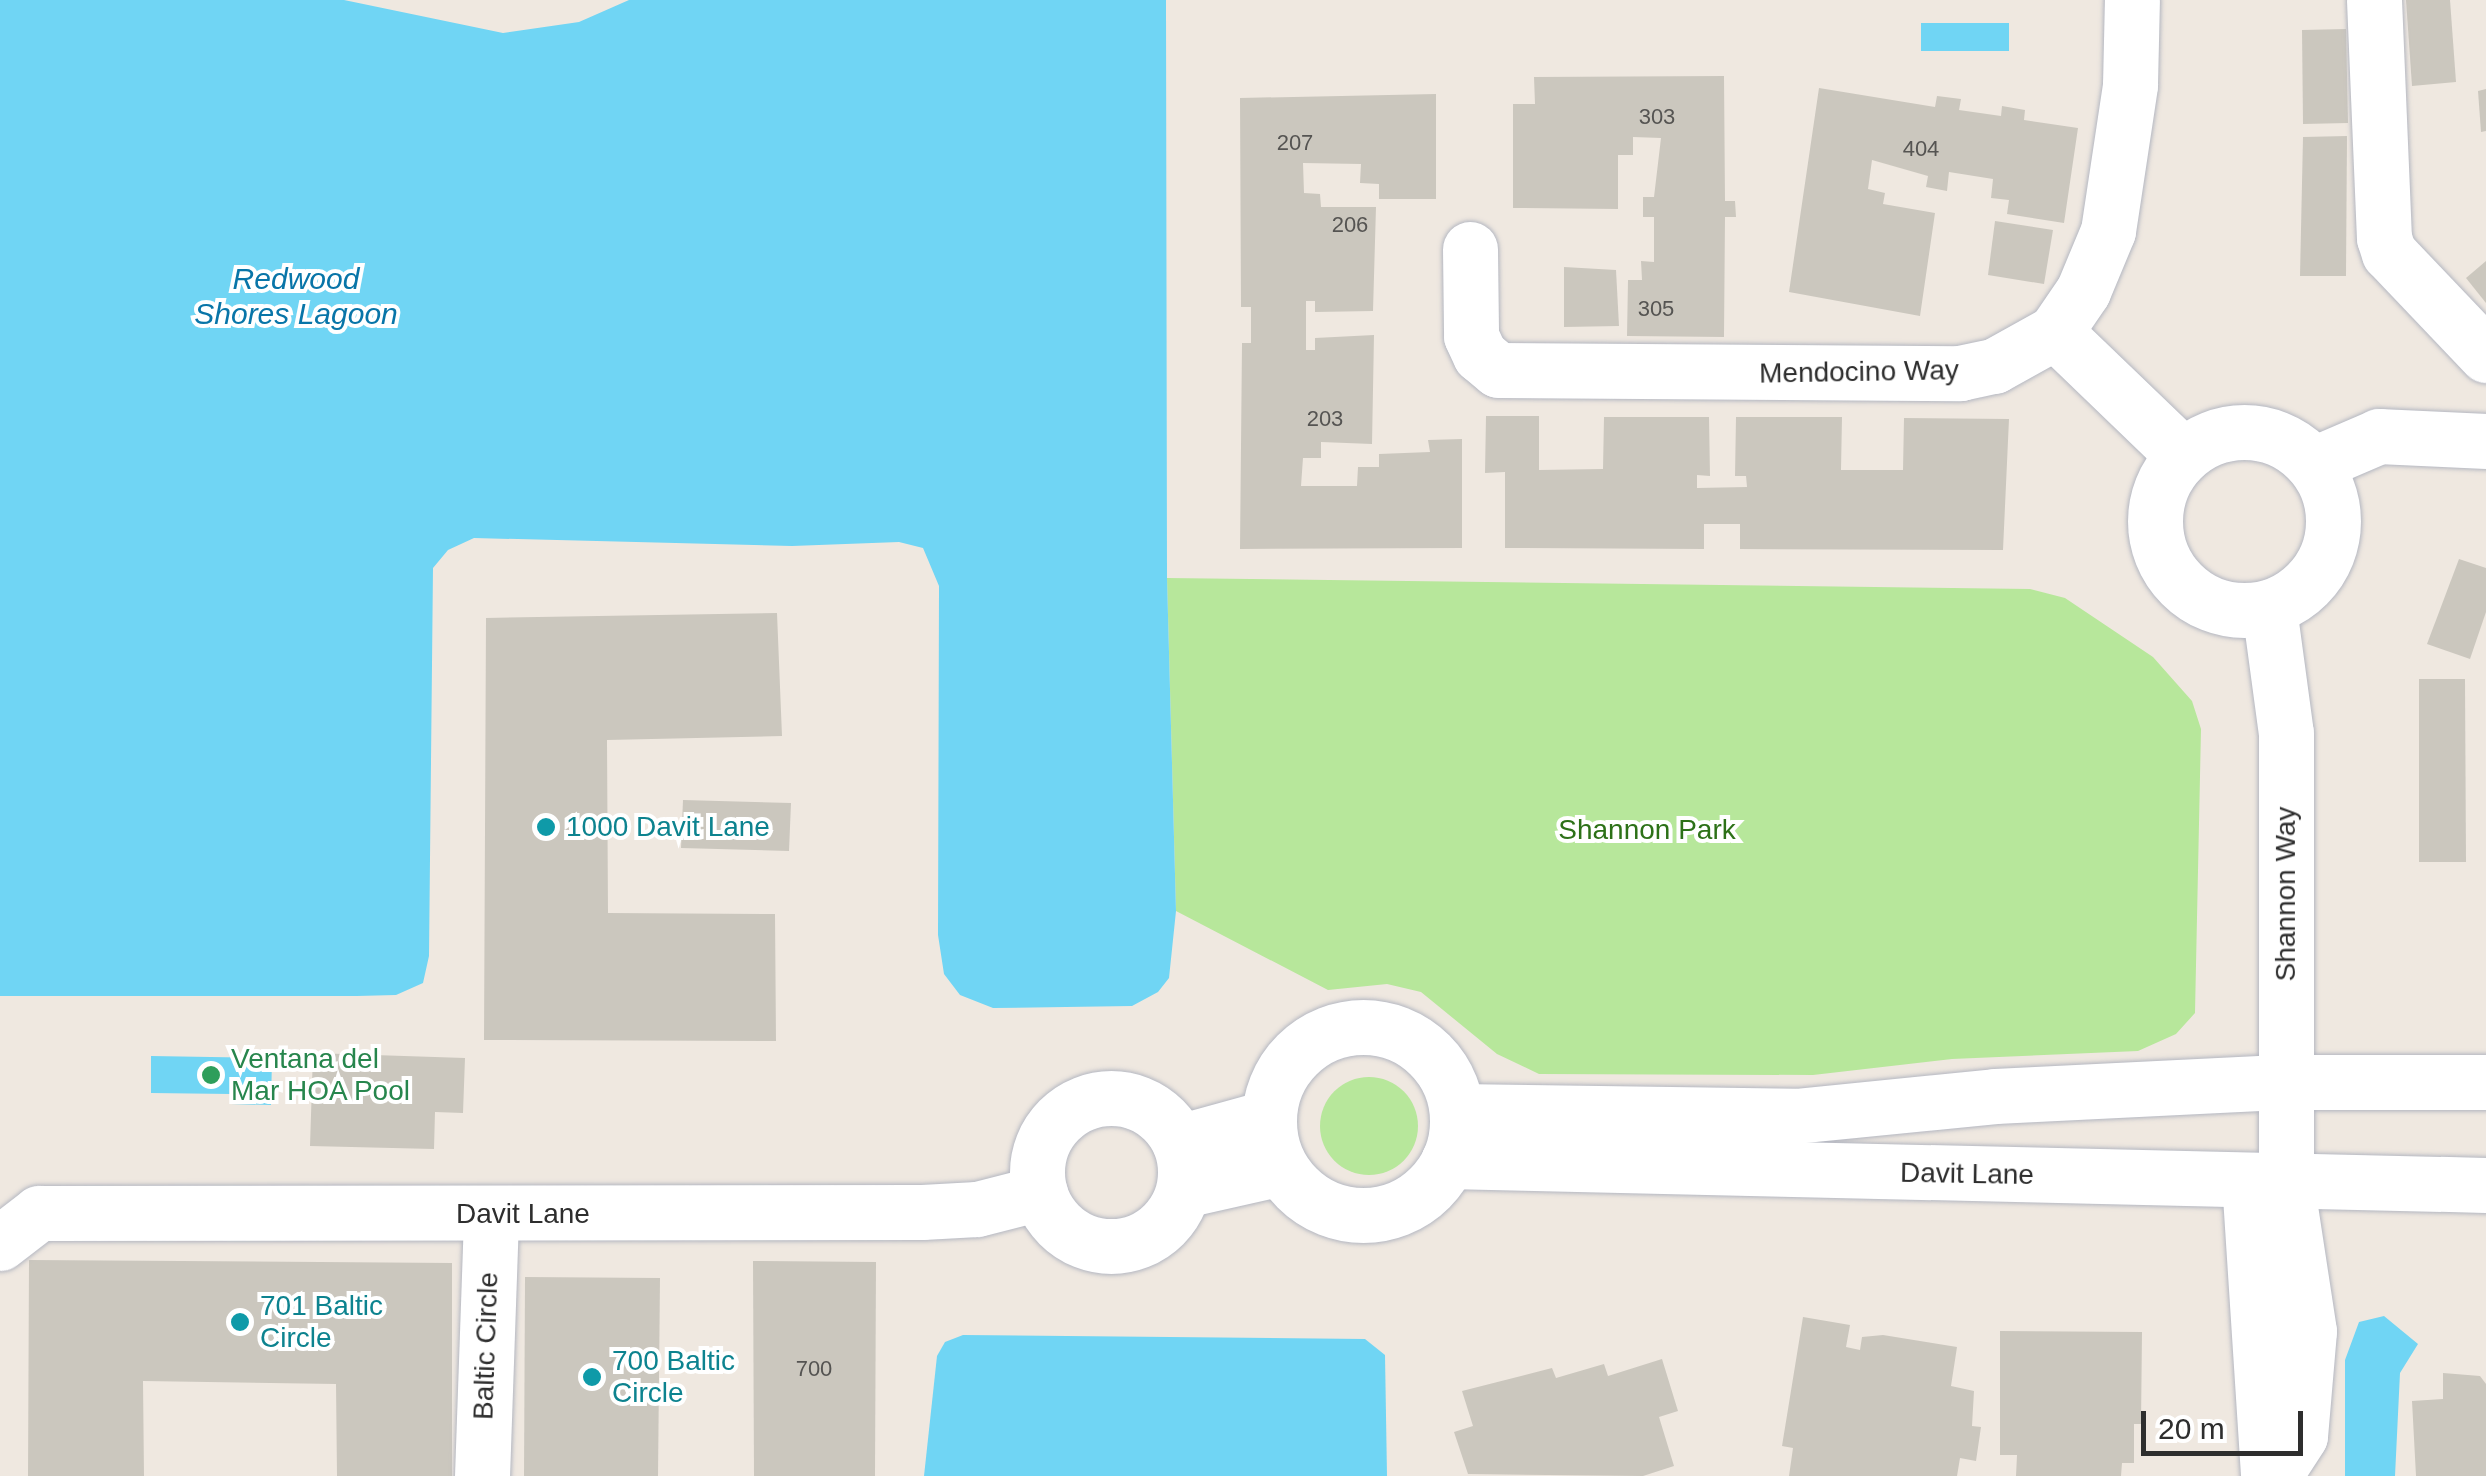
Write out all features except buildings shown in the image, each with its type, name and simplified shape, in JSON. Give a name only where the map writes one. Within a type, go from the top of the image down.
[{"type":"street","name":"Mendocino Way","points":[[1470,249],[1471,336],[1498,370],[1960,373],[1994,366],[2054,332],[2084,291],[2108,231],[2130,85],[2132,0]]},
{"type":"street","points":[[2374,0],[2384,238],[2389,253],[2486,354]]},
{"type":"street","points":[[2054,332],[2184,455]]},
{"type":"street","points":[[2222,434],[2270,435],[2314,464],[2334,519],[2330,548],[2317,574],[2269,608],[2210,604],[2184,588],[2166,564],[2156,537],[2156,507],[2165,478],[2184,455],[2222,434]]},
{"type":"street","points":[[2314,464],[2379,436],[2486,441]]},
{"type":"street","name":"Shannon Way","points":[[2269,608],[2286,733],[2285,1082],[2267,1181],[2271,1476]]},
{"type":"street","points":[[1374,1027],[1405,1036],[1430,1055],[1448,1081],[1452,1136],[1410,1203],[1353,1214],[1325,1207],[1275,1143],[1290,1060],[1329,1034],[1374,1027]]},
{"type":"street","points":[[1452,1136],[1795,1116],[1995,1096],[2285,1082],[2486,1082]]},
{"type":"street","points":[[1098,1098],[1146,1106],[1182,1166],[1158,1230],[1114,1246],[1068,1232],[1040,1193],[1042,1144],[1055,1122],[1098,1098]]},
{"type":"street","name":"Davit Lane","points":[[1452,1136],[2267,1181],[2486,1185]]},
{"type":"street","points":[[1182,1166],[1275,1143]]},
{"type":"street","name":"Davit Lane","points":[[5,1238],[40,1213],[922,1212],[977,1209],[1040,1193]]},
{"type":"street","name":"Baltic Circle","points":[[482,1476],[491,1215]]},
{"type":"green space","name":"Shannon Park","points":[[1167,578],[2030,589],[2065,598],[2153,657],[2192,701],[2201,729],[2195,1013],[2176,1034],[2138,1051],[1952,1059],[1813,1075],[1539,1074],[1497,1054],[1421,992],[1387,984],[1328,990],[1176,911]]},
{"type":"green space","points":[[1369,1077],[1388,1081],[1404,1091],[1414,1107],[1418,1126],[1414,1145],[1404,1161],[1388,1171],[1369,1175],[1350,1171],[1334,1161],[1324,1145],[1320,1126],[1324,1107],[1334,1091],[1350,1081]]},
{"type":"water","name":"Redwood Shores Lagoon","points":[[0,0],[344,0],[503,33],[579,22],[629,0],[1166,0],[1167,578],[1176,911],[1169,978],[1158,992],[1132,1006],[993,1008],[960,995],[944,974],[938,935],[939,586],[923,548],[899,542],[792,546],[474,538],[448,550],[433,568],[429,956],[423,983],[396,995],[0,996]]},
{"type":"water","points":[[1921,23],[2009,23],[2009,51],[1921,51]]},
{"type":"water","name":"Ventana del Mar HOA Pool","points":[[151,1056],[272,1058],[271,1105],[231,1104],[231,1094],[151,1093]]},
{"type":"water","points":[[2384,1316],[2418,1344],[2400,1373],[2395,1476],[2345,1476],[2345,1360],[2359,1322]]},
{"type":"water","points":[[963,1335],[1365,1339],[1385,1355],[1387,1476],[924,1476],[937,1356],[945,1342]]},
{"type":"place","name":"1000 Davit Lane","points":[[546,827]]},
{"type":"place","name":"Ventana del Mar HOA Pool","points":[[211,1075]]},
{"type":"place","name":"701 Baltic Circle","points":[[240,1322]]},
{"type":"place","name":"700 Baltic Circle","points":[[592,1377]]}]
